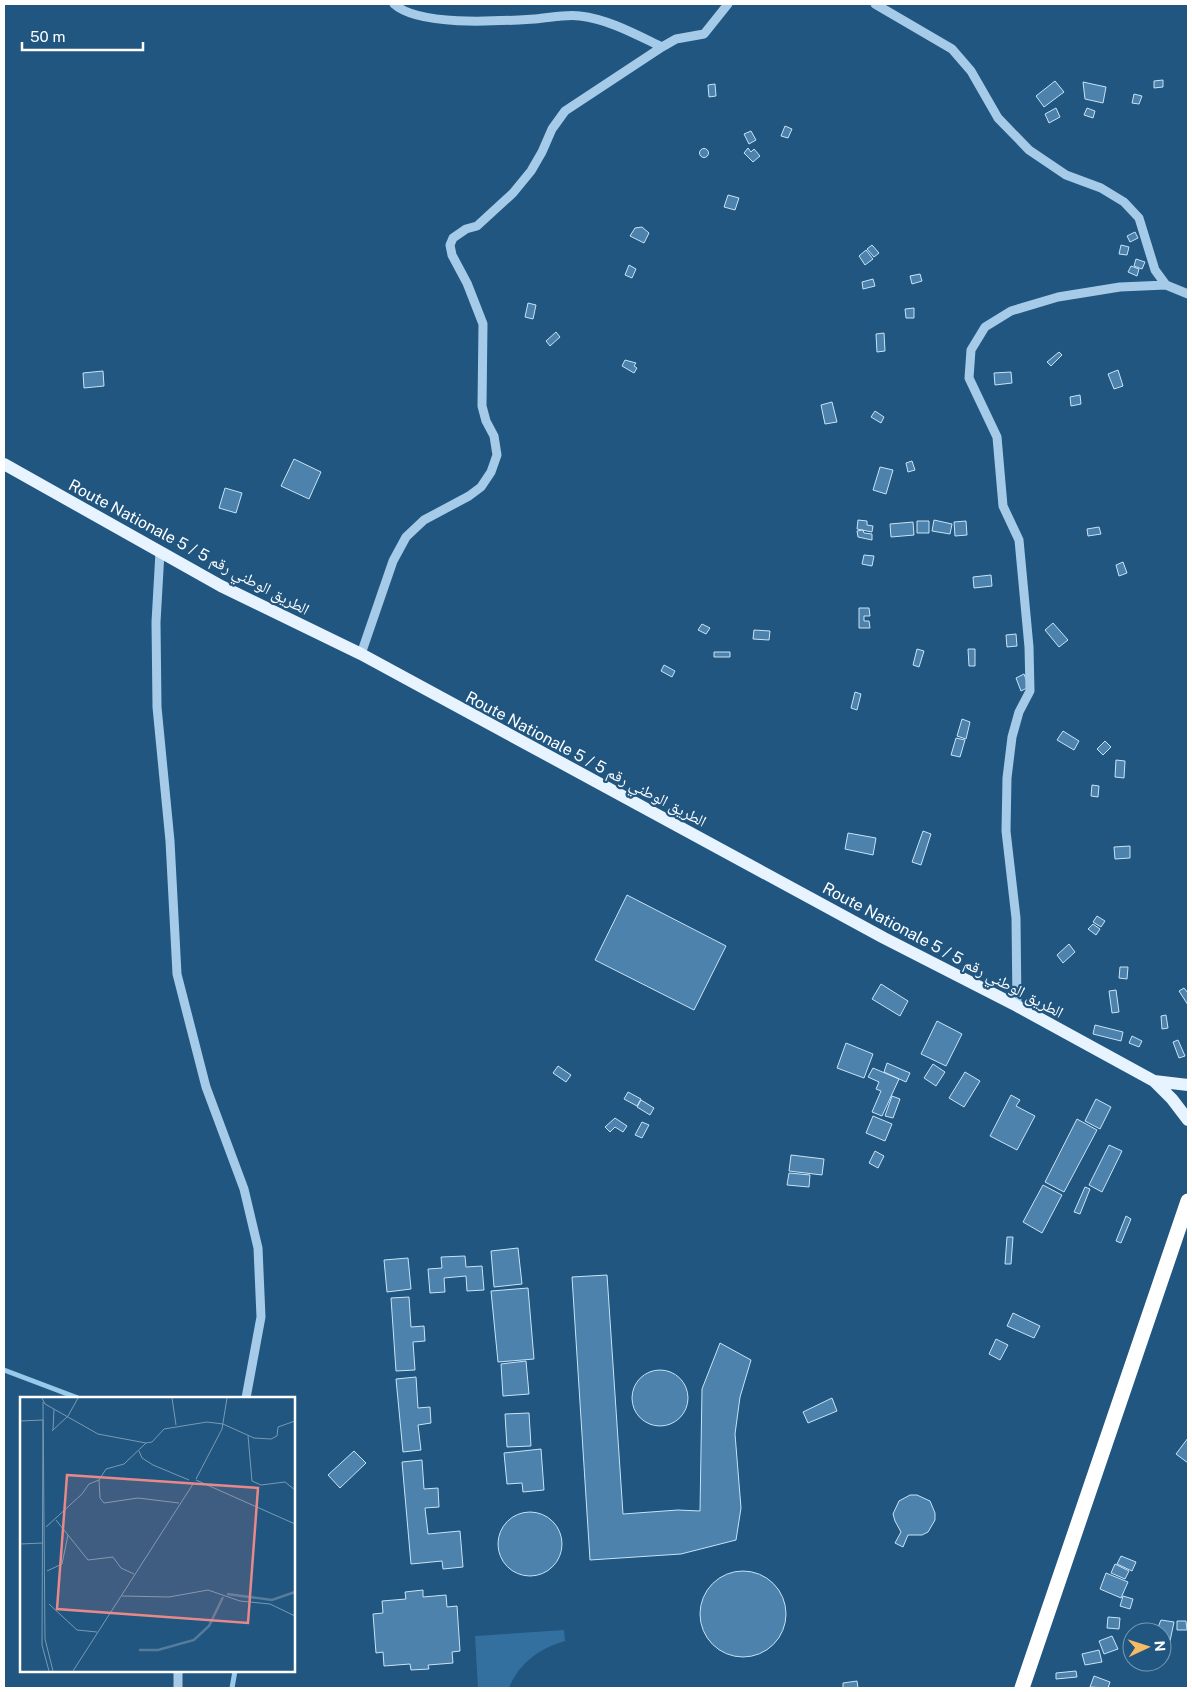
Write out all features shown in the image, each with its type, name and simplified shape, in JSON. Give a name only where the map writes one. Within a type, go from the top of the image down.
[{"type":"highway","points":[[1022,1688],[1188,1201]]},
{"type":"main road","name":"Route Nationale 5 / الطريق الوطني رقم 5","points":[[4,464],[221,586],[361,654],[884,938],[1017,1006],[1154,1081]]},
{"type":"main road","points":[[1154,1081],[1188,1085]]},
{"type":"main road","points":[[1154,1081],[1188,1117]]},
{"type":"street","points":[[394,4],[402,11],[424,17],[455,20],[583,16],[628,31],[662,47]]},
{"type":"street","points":[[361,654],[393,561],[406,537],[424,520],[469,496],[481,487],[491,472],[498,454],[494,436],[482,406],[483,324],[467,284],[452,255],[450,245],[453,238],[466,229],[477,226],[513,193],[538,158],[552,128],[565,111],[676,39],[704,34],[728,4]]},
{"type":"street","points":[[875,4],[952,49],[971,71],[998,118],[1028,150],[1066,175],[1101,188],[1124,202],[1139,218],[1154,270],[1166,285]]},
{"type":"street","points":[[1017,1006],[1016,918],[1006,831],[1007,778],[1012,736],[1019,712],[1030,691],[1029,647],[1019,540],[1003,506],[997,438],[970,378],[971,350],[985,327],[1011,311],[1058,297],[1120,287],[1166,285],[1188,294]]},
{"type":"street","points":[[160,552],[156,622],[157,708],[170,841],[177,974],[206,1087],[244,1189],[258,1248],[261,1317],[246,1397]]},
{"type":"street","points":[[178,1672],[178,1688]]},
{"type":"shaded area","points":[[564,1630],[565,1641],[539,1652],[531,1658],[518,1671],[509,1688],[478,1688],[475,1636]]},
{"type":"building","points":[[1163,80],[1163,87],[1154,88],[1154,81]]},
{"type":"building","points":[[1055,81],[1064,92],[1044,107],[1036,96]]},
{"type":"building","points":[[1083,82],[1106,87],[1103,103],[1085,99]]},
{"type":"building","points":[[715,84],[716,96],[709,97],[708,85]]},
{"type":"building","points":[[1134,94],[1142,96],[1139,104],[1132,103]]},
{"type":"building","points":[[1056,108],[1060,117],[1049,123],[1045,114]]},
{"type":"building","points":[[1087,108],[1095,111],[1093,118],[1084,115]]},
{"type":"building","points":[[785,126],[792,129],[788,138],[781,136]]},
{"type":"building","points":[[751,131],[756,140],[749,144],[744,134]]},
{"type":"building","points":[[704,148],[709,153],[704,158],[699,153]]},
{"type":"building","points":[[748,148],[751,152],[754,149],[760,156],[753,162],[744,153]]},
{"type":"building","points":[[728,195],[739,198],[735,210],[724,207]]},
{"type":"building","points":[[642,227],[649,233],[644,243],[630,236],[635,228]]},
{"type":"building","points":[[1135,232],[1138,238],[1130,242],[1127,236]]},
{"type":"building","points":[[872,245],[879,253],[874,257],[867,249]]},
{"type":"building","points":[[1121,245],[1129,247],[1127,255],[1119,254]]},
{"type":"building","points":[[866,250],[873,259],[865,265],[859,256]]},
{"type":"building","points":[[1136,259],[1145,262],[1142,269],[1134,266]]},
{"type":"building","points":[[629,265],[636,269],[632,278],[625,275]]},
{"type":"building","points":[[1131,266],[1139,269],[1137,276],[1128,272]]},
{"type":"building","points":[[920,274],[922,281],[912,284],[910,276]]},
{"type":"building","points":[[873,279],[875,286],[863,289],[862,282]]},
{"type":"building","points":[[528,303],[536,305],[533,319],[525,317]]},
{"type":"building","points":[[914,308],[914,318],[906,318],[905,309]]},
{"type":"building","points":[[556,332],[560,337],[550,346],[546,341]]},
{"type":"building","points":[[884,333],[885,351],[877,352],[876,334]]},
{"type":"building","points":[[1059,352],[1062,355],[1051,366],[1047,362]]},
{"type":"building","points":[[625,360],[636,363],[634,366],[637,368],[634,373],[622,366]]},
{"type":"building","points":[[1118,370],[1123,386],[1114,389],[1108,374]]},
{"type":"building","points":[[103,371],[104,386],[84,388],[83,373]]},
{"type":"building","points":[[1011,372],[1012,383],[995,385],[994,373]]},
{"type":"building","points":[[1080,395],[1081,404],[1071,406],[1070,397]]},
{"type":"building","points":[[832,402],[837,422],[825,424],[821,405]]},
{"type":"building","points":[[875,411],[884,417],[881,423],[871,417]]},
{"type":"building","points":[[294,459],[321,472],[309,499],[281,486]]},
{"type":"building","points":[[912,461],[915,470],[908,472],[906,463]]},
{"type":"building","points":[[880,467],[893,470],[886,494],[873,490]]},
{"type":"building","points":[[225,488],[242,493],[236,513],[219,508]]},
{"type":"building","points":[[858,520],[867,521],[867,525],[873,526],[872,532],[857,529]]},
{"type":"building","points":[[934,520],[952,524],[950,534],[932,531]]},
{"type":"building","points":[[917,521],[929,521],[929,533],[917,533]]},
{"type":"building","points":[[966,521],[967,535],[955,536],[954,522]]},
{"type":"building","points":[[913,522],[914,535],[891,537],[890,524]]},
{"type":"building","points":[[1099,527],[1101,534],[1088,536],[1087,529]]},
{"type":"building","points":[[863,530],[864,533],[872,534],[872,540],[858,537],[857,531]]},
{"type":"building","points":[[864,555],[874,556],[872,566],[862,564]]},
{"type":"building","points":[[1123,562],[1127,573],[1119,576],[1116,565]]},
{"type":"building","points":[[991,575],[992,586],[974,588],[973,577]]},
{"type":"building","points":[[859,608],[869,608],[870,616],[864,616],[864,621],[869,621],[870,628],[859,628]]},
{"type":"building","points":[[1053,623],[1068,640],[1059,647],[1045,630]]},
{"type":"building","points":[[702,624],[710,628],[706,634],[698,630]]},
{"type":"building","points":[[754,630],[770,631],[769,640],[753,639]]},
{"type":"building","points":[[1016,634],[1017,646],[1007,647],[1006,635]]},
{"type":"building","points":[[917,649],[924,651],[919,667],[913,665]]},
{"type":"building","points":[[968,649],[975,649],[975,666],[969,666]]},
{"type":"building","points":[[714,652],[730,652],[730,657],[714,657]]},
{"type":"building","points":[[664,665],[675,671],[672,677],[661,671]]},
{"type":"building","points":[[1024,674],[1029,687],[1021,691],[1016,678]]},
{"type":"building","points":[[855,692],[861,694],[857,710],[851,708]]},
{"type":"building","points":[[962,719],[970,722],[966,739],[957,736]]},
{"type":"building","points":[[1063,731],[1079,741],[1074,750],[1057,740]]},
{"type":"building","points":[[956,738],[965,740],[960,757],[951,755]]},
{"type":"building","points":[[1105,741],[1111,747],[1103,755],[1097,749]]},
{"type":"building","points":[[1116,760],[1125,761],[1124,778],[1115,777]]},
{"type":"building","points":[[1092,785],[1099,786],[1098,797],[1091,796]]},
{"type":"building","points":[[923,831],[931,834],[921,865],[912,862]]},
{"type":"building","points":[[848,833],[876,838],[873,855],[845,849]]},
{"type":"building","points":[[1130,846],[1130,858],[1115,859],[1114,847]]},
{"type":"building","points":[[627,895],[726,946],[694,1010],[595,960]]},
{"type":"building","points":[[1097,916],[1105,921],[1101,927],[1093,922]]},
{"type":"building","points":[[1093,924],[1100,929],[1096,935],[1088,929]]},
{"type":"building","points":[[1069,944],[1075,952],[1063,963],[1057,955]]},
{"type":"building","points":[[1120,967],[1128,967],[1127,979],[1119,978]]},
{"type":"building","points":[[881,984],[908,1001],[900,1016],[872,999]]},
{"type":"building","points":[[1184,988],[1188,993],[1188,1005],[1179,991]]},
{"type":"building","points":[[1116,990],[1119,1012],[1112,1013],[1109,991]]},
{"type":"building","points":[[1166,1015],[1168,1028],[1162,1029],[1161,1016]]},
{"type":"building","points":[[937,1021],[962,1034],[946,1066],[921,1054]]},
{"type":"building","points":[[1095,1025],[1123,1032],[1121,1041],[1093,1034]]},
{"type":"building","points":[[1132,1036],[1142,1041],[1139,1047],[1129,1043]]},
{"type":"building","points":[[1178,1040],[1185,1056],[1179,1058],[1173,1042]]},
{"type":"building","points":[[846,1043],[873,1054],[864,1078],[837,1068]]},
{"type":"building","points":[[887,1063],[910,1073],[906,1082],[884,1072]]},
{"type":"building","points":[[933,1064],[945,1072],[936,1086],[924,1078]]},
{"type":"building","points":[[558,1066],[571,1075],[566,1082],[553,1073]]},
{"type":"building","points":[[873,1068],[899,1079],[882,1116],[872,1112],[881,1091],[876,1089],[879,1082],[868,1077]]},
{"type":"building","points":[[965,1072],[980,1081],[964,1107],[949,1098]]},
{"type":"building","points":[[628,1092],[641,1099],[637,1106],[624,1099]]},
{"type":"building","points":[[1011,1095],[1020,1100],[1016,1106],[1035,1116],[1017,1150],[990,1136]]},
{"type":"building","points":[[892,1096],[900,1099],[893,1118],[885,1116]]},
{"type":"building","points":[[1096,1099],[1111,1107],[1100,1129],[1085,1121]]},
{"type":"building","points":[[641,1100],[654,1108],[650,1115],[637,1107]]},
{"type":"building","points":[[873,1116],[892,1124],[885,1141],[866,1133]]},
{"type":"building","points":[[615,1118],[627,1126],[623,1132],[615,1127],[610,1132],[605,1127]]},
{"type":"building","points":[[1077,1119],[1097,1130],[1064,1192],[1045,1182]]},
{"type":"building","points":[[642,1122],[649,1125],[642,1138],[635,1135]]},
{"type":"building","points":[[1109,1145],[1122,1151],[1102,1192],[1089,1185]]},
{"type":"building","points":[[875,1151],[884,1156],[878,1168],[869,1163]]},
{"type":"building","points":[[791,1155],[824,1159],[822,1175],[789,1171]]},
{"type":"building","points":[[789,1173],[810,1175],[809,1187],[787,1185]]},
{"type":"building","points":[[1043,1185],[1062,1195],[1042,1233],[1023,1222]]},
{"type":"building","points":[[1085,1187],[1090,1189],[1080,1214],[1074,1212]]},
{"type":"building","points":[[1126,1216],[1131,1219],[1121,1243],[1116,1241]]},
{"type":"building","points":[[1007,1237],[1013,1237],[1011,1264],[1005,1264]]},
{"type":"building","points":[[518,1248],[522,1284],[494,1287],[491,1251]]},
{"type":"building","points":[[465,1256],[466,1267],[482,1266],[484,1290],[467,1291],[466,1276],[444,1278],[445,1292],[430,1293],[428,1269],[442,1268],[441,1257]]},
{"type":"building","points":[[408,1258],[411,1289],[387,1292],[384,1260]]},
{"type":"building","points":[[607,1275],[623,1514],[678,1510],[700,1511],[702,1389],[720,1343],[751,1360],[740,1397],[735,1434],[741,1508],[736,1540],[681,1554],[590,1560],[572,1277]]},
{"type":"building","points":[[528,1288],[534,1359],[498,1362],[491,1291]]},
{"type":"building","points":[[409,1297],[411,1327],[424,1326],[425,1341],[413,1342],[415,1370],[396,1371],[391,1298]]},
{"type":"building","points":[[1013,1313],[1040,1326],[1034,1338],[1007,1326]]},
{"type":"building","points":[[996,1339],[1008,1345],[1000,1360],[989,1354]]},
{"type":"building","points":[[526,1361],[529,1394],[503,1396],[501,1364]]},
{"type":"building","points":[[655,1370],[665,1370],[680,1378],[686,1387],[688,1398],[686,1409],[680,1418],[665,1426],[655,1426],[644,1421],[637,1414],[632,1403],[632,1393],[637,1382],[644,1375]]},
{"type":"building","points":[[416,1377],[418,1408],[430,1407],[431,1423],[418,1425],[421,1450],[403,1452],[396,1379]]},
{"type":"building","points":[[832,1398],[837,1411],[808,1423],[803,1412]]},
{"type":"building","points":[[529,1413],[531,1446],[507,1447],[505,1414]]},
{"type":"building","points":[[1188,1438],[1188,1463],[1176,1454]]},
{"type":"building","points":[[541,1449],[544,1490],[523,1492],[522,1483],[507,1484],[504,1453]]},
{"type":"building","points":[[354,1451],[366,1463],[340,1488],[328,1475]]},
{"type":"building","points":[[422,1460],[424,1489],[438,1488],[439,1507],[425,1508],[428,1534],[460,1531],[463,1567],[443,1569],[442,1561],[411,1564],[402,1462]]},
{"type":"building","points":[[910,1495],[917,1495],[930,1501],[935,1513],[935,1520],[928,1532],[922,1535],[908,1535],[903,1547],[895,1543],[901,1532],[893,1514],[899,1501]]},
{"type":"building","points":[[530,1512],[542,1514],[553,1521],[560,1532],[562,1544],[560,1556],[553,1567],[542,1574],[530,1576],[518,1574],[507,1567],[500,1556],[498,1544],[500,1532],[507,1521],[518,1514]]},
{"type":"building","points":[[1121,1556],[1136,1562],[1132,1571],[1117,1564]]},
{"type":"building","points":[[1115,1564],[1129,1571],[1125,1579],[1111,1573]]},
{"type":"building","points":[[743,1571],[759,1574],[767,1578],[779,1590],[783,1598],[786,1614],[783,1630],[779,1638],[767,1650],[759,1654],[743,1657],[727,1654],[719,1650],[707,1638],[703,1630],[700,1614],[703,1598],[707,1590],[719,1578],[727,1574]]},
{"type":"building","points":[[1106,1573],[1128,1582],[1121,1598],[1100,1589]]},
{"type":"building","points":[[423,1590],[423,1597],[446,1595],[447,1607],[457,1606],[460,1651],[452,1652],[453,1663],[428,1665],[429,1669],[411,1670],[410,1664],[384,1666],[383,1652],[376,1653],[373,1614],[383,1613],[382,1601],[406,1599],[405,1592]]},
{"type":"building","points":[[1123,1596],[1133,1599],[1130,1609],[1120,1606]]},
{"type":"building","points":[[1108,1617],[1120,1618],[1119,1629],[1107,1628]]},
{"type":"building","points":[[1161,1620],[1174,1622],[1172,1632],[1172,1622],[1160,1622]]},
{"type":"building","points":[[1177,1621],[1186,1621],[1187,1630],[1177,1630]]},
{"type":"building","points":[[1112,1636],[1118,1649],[1104,1654],[1099,1641]]},
{"type":"building","points":[[1099,1650],[1102,1662],[1085,1665],[1082,1654]]},
{"type":"building","points":[[1076,1671],[1077,1677],[1056,1679],[1056,1673]]},
{"type":"building","points":[[1094,1676],[1110,1682],[1108,1688],[1090,1687]]},
{"type":"building","points":[[857,1681],[858,1688],[843,1688],[843,1683]]},
{"type":"waterway","points":[[4,1370],[75,1397]]},
{"type":"waterway","points":[[232,1688],[235,1672]]}]
